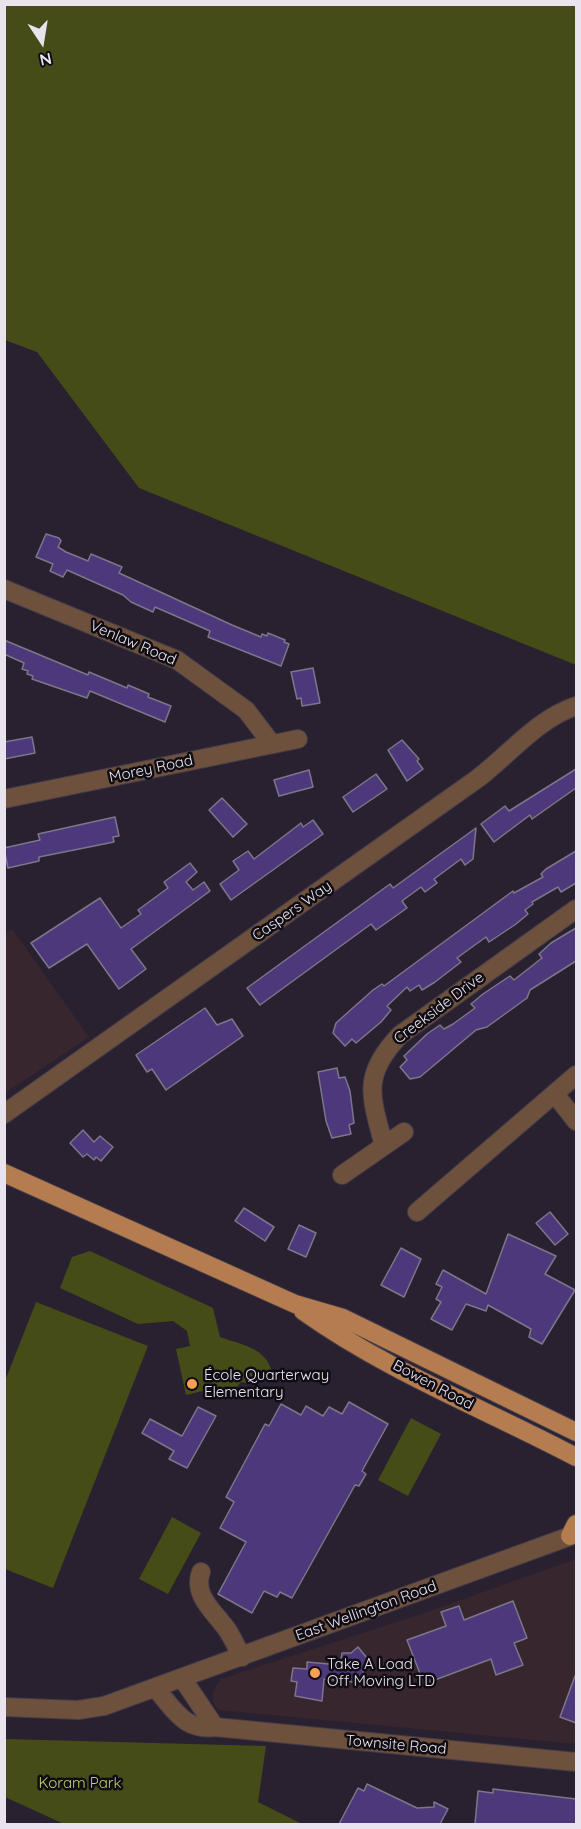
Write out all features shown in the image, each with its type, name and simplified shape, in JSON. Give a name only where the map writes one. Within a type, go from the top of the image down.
[{"type":"main road","name":"Bowen Road","points":[[4,1173],[295,1304],[343,1317],[576,1432]]},
{"type":"main road","name":"Bowen Road","points":[[295,1304],[333,1332],[575,1459]]},
{"type":"street","name":"Venlaw Road","points":[[4,589],[177,660],[246,710],[272,744]]},
{"type":"street","name":"Caspers Way","points":[[4,1114],[477,779],[540,724],[557,713],[576,706]]},
{"type":"street","name":"Morey Road","points":[[4,799],[298,739]]},
{"type":"street","name":"Creekside Drive","points":[[384,1146],[374,1109],[373,1088],[374,1069],[383,1052],[400,1035],[576,909]]},
{"type":"street","points":[[417,1212],[576,1075]]},
{"type":"street","points":[[555,1094],[576,1121]]},
{"type":"street","points":[[342,1175],[404,1132]]},
{"type":"street","name":"East Wellington Road","points":[[156,1689],[574,1531]]},
{"type":"street","points":[[201,1572],[198,1581],[202,1596],[228,1631],[242,1657]]},
{"type":"street","points":[[182,1678],[215,1727]]},
{"type":"street","points":[[4,1707],[78,1710],[104,1706],[156,1689]]},
{"type":"street","name":"Townsite Road","points":[[156,1689],[186,1722],[200,1729],[215,1727],[576,1762]]},
{"type":"shaded area","points":[[12,929],[89,1037],[5,1093],[4,935]]},
{"type":"shaded area","points":[[576,1559],[576,1744],[219,1710],[213,1702],[213,1691],[221,1679],[427,1612]]},
{"type":"green space","points":[[5,4],[576,5],[576,665],[139,488],[37,352],[5,340]]},
{"type":"green space","points":[[90,1251],[213,1308],[220,1337],[257,1351],[268,1362],[271,1369],[259,1381],[241,1382],[228,1392],[203,1391],[186,1395],[176,1349],[190,1346],[187,1331],[173,1321],[138,1324],[60,1288],[72,1257]]},
{"type":"green space","points":[[36,1302],[148,1346],[53,1588],[5,1569],[5,1381]]},
{"type":"green space","points":[[411,1418],[441,1434],[408,1496],[378,1480]]},
{"type":"green space","points":[[172,1517],[201,1533],[168,1594],[139,1579]]},
{"type":"green space","name":"Koram Park","points":[[5,1739],[266,1746],[258,1802],[302,1824],[64,1824],[5,1797]]},
{"type":"building","points":[[46,534],[59,538],[61,541],[58,547],[66,552],[88,561],[91,554],[122,567],[119,573],[232,625],[261,637],[262,634],[267,636],[268,633],[285,640],[284,642],[289,644],[281,666],[208,637],[210,631],[155,607],[153,612],[131,602],[123,595],[67,570],[63,577],[50,571],[53,564],[36,557]]},
{"type":"building","points":[[4,640],[88,675],[89,672],[127,688],[128,685],[149,694],[148,697],[171,706],[165,722],[90,691],[87,698],[32,679],[33,676],[27,674],[28,671],[22,669],[24,663],[4,654]]},
{"type":"building","points":[[313,668],[320,703],[302,706],[301,698],[297,699],[291,672]]},
{"type":"building","points":[[32,737],[35,753],[4,759],[4,742]]},
{"type":"building","points":[[402,740],[419,759],[417,761],[423,769],[407,781],[388,750]]},
{"type":"building","points":[[576,769],[576,788],[532,819],[530,815],[494,842],[481,824],[505,806],[509,811]]},
{"type":"building","points":[[309,770],[313,787],[279,796],[274,780]]},
{"type":"building","points":[[376,774],[387,789],[353,812],[343,797]]},
{"type":"building","points":[[222,798],[247,824],[233,837],[209,810]]},
{"type":"building","points":[[115,817],[119,836],[113,837],[114,842],[39,857],[39,861],[8,868],[4,848],[40,840],[38,834]]},
{"type":"building","points":[[313,820],[323,834],[231,900],[220,884],[239,870],[233,861],[248,851],[254,859],[301,823],[303,827]]},
{"type":"building","points":[[476,828],[473,859],[465,865],[461,859],[434,879],[437,883],[425,892],[421,887],[402,901],[407,908],[376,930],[371,924],[260,1005],[247,988],[390,884],[393,888]]},
{"type":"building","points":[[576,851],[576,883],[561,892],[558,887],[532,902],[533,904],[525,910],[528,914],[516,924],[489,942],[486,937],[457,958],[461,962],[422,990],[419,985],[410,991],[407,987],[387,1006],[391,1010],[381,1022],[356,1043],[352,1039],[345,1046],[333,1033],[336,1023],[373,990],[382,984],[384,986],[513,891],[514,893],[543,877],[541,874],[546,869]]},
{"type":"building","points":[[190,863],[197,872],[186,882],[193,890],[204,882],[210,891],[131,949],[146,969],[119,989],[87,944],[49,968],[31,943],[100,898],[121,928],[141,914],[138,910],[168,888],[164,882]]},
{"type":"building","points":[[576,928],[576,961],[530,990],[527,998],[487,1027],[476,1030],[420,1077],[410,1079],[400,1067],[407,1060],[404,1056],[427,1034],[440,1025],[444,1029],[453,1024],[475,1008],[471,1004],[483,994],[510,976],[514,980],[542,958],[539,954],[551,943]]},
{"type":"building","points":[[205,1008],[217,1025],[232,1019],[243,1036],[166,1090],[152,1069],[147,1072],[136,1055]]},
{"type":"building","points":[[337,1068],[339,1078],[345,1077],[350,1091],[354,1123],[349,1125],[351,1134],[332,1138],[326,1121],[318,1072]]},
{"type":"building","points":[[83,1130],[94,1142],[100,1136],[113,1147],[101,1161],[96,1157],[94,1160],[87,1154],[83,1157],[70,1143]]},
{"type":"building","points":[[244,1208],[274,1227],[265,1241],[235,1221]]},
{"type":"building","points":[[550,1212],[568,1234],[555,1245],[536,1223]]},
{"type":"building","points":[[299,1225],[316,1233],[306,1257],[288,1249]]},
{"type":"building","points":[[508,1234],[556,1256],[545,1274],[575,1290],[542,1344],[529,1337],[531,1329],[488,1305],[486,1311],[466,1304],[452,1330],[431,1319],[441,1302],[436,1299],[442,1287],[436,1284],[443,1270],[486,1294]]},
{"type":"building","points":[[401,1248],[421,1259],[404,1297],[381,1285]]},
{"type":"building","points":[[349,1402],[388,1424],[362,1471],[366,1474],[359,1486],[355,1485],[292,1598],[280,1592],[277,1597],[264,1591],[252,1613],[218,1594],[246,1542],[220,1528],[234,1502],[226,1497],[265,1424],[269,1426],[281,1404],[301,1415],[306,1406],[323,1416],[329,1407],[342,1414]]},
{"type":"building","points":[[198,1407],[216,1416],[187,1468],[169,1459],[174,1451],[142,1433],[150,1419],[182,1436]]},
{"type":"building","points":[[513,1601],[527,1638],[514,1643],[523,1665],[496,1675],[491,1659],[424,1684],[407,1640],[446,1626],[441,1612],[459,1606],[464,1620]]},
{"type":"building","points":[[358,1647],[372,1664],[363,1671],[363,1683],[324,1679],[322,1701],[295,1696],[297,1682],[291,1681],[293,1668],[307,1669],[307,1662],[340,1665],[342,1653],[351,1653]]},
{"type":"building","points":[[576,1676],[576,1723],[560,1717]]},
{"type":"building","points":[[367,1784],[417,1808],[434,1807],[434,1802],[448,1809],[440,1824],[339,1824],[358,1788],[364,1791]]},
{"type":"building","points":[[493,1789],[576,1799],[576,1824],[475,1824],[478,1791],[493,1793]]},
{"type":"place","name":"École Quarterway Elementary","points":[[192,1384]]},
{"type":"place","name":"Take A Load Off Moving LTD","points":[[315,1673]]}]
